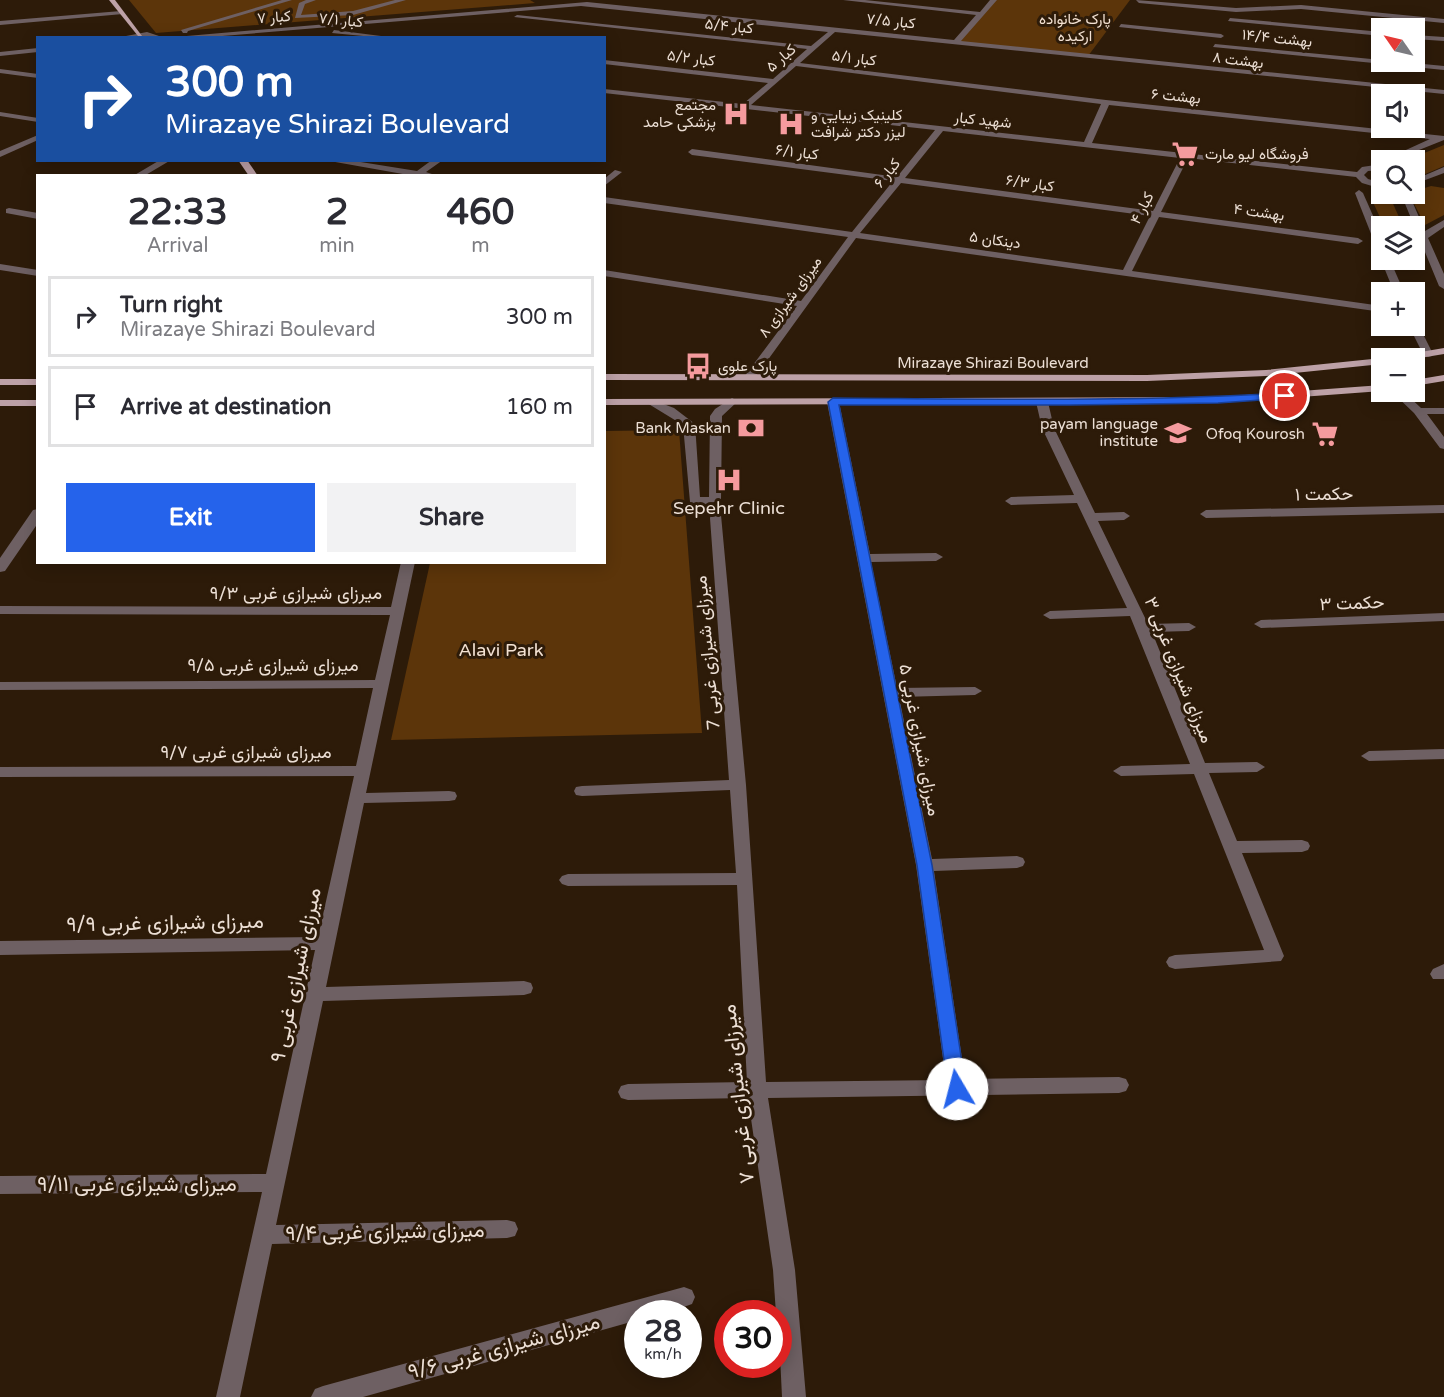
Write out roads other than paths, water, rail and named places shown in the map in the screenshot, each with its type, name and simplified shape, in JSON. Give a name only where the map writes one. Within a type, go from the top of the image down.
[{"type":"main road","points":[[112,0],[140,35]]},
{"type":"main road","points":[[1425,354],[1444,351]]},
{"type":"main road","name":"Mirazaye Shirazi Boulevard","points":[[606,377],[1203,377],[1371,362]]},
{"type":"main road","points":[[1425,381],[1444,378]]},
{"type":"main road","points":[[0,382],[36,382]]},
{"type":"main road","points":[[606,402],[1218,400],[1371,389]]},
{"type":"main road","points":[[0,403],[36,404]]},
{"type":"street","points":[[188,36],[184,30],[289,0],[287,0]]},
{"type":"street","points":[[313,0],[302,3],[297,17],[353,13],[403,0]]},
{"type":"street","points":[[535,0],[547,7]]},
{"type":"street","name":"۷ کبار","points":[[201,36],[623,0]]},
{"type":"street","points":[[846,0],[981,14]]},
{"type":"street","points":[[956,42],[994,0]]},
{"type":"street","points":[[515,1],[526,9]]},
{"type":"street","points":[[1139,1],[1236,9],[1301,7],[1444,21]]},
{"type":"street","points":[[496,3],[506,2]]},
{"type":"street","name":"۷/۵ کبار","points":[[577,4],[835,29],[1201,69]]},
{"type":"street","points":[[1210,53],[1236,9]]},
{"type":"street","points":[[0,23],[121,12]]},
{"type":"street","name":"۵/۴ کبار","points":[[498,15],[813,48]]},
{"type":"street","points":[[216,20],[224,24],[246,22]]},
{"type":"street","points":[[1230,20],[1371,32]]},
{"type":"street","points":[[1121,26],[1221,36]]},
{"type":"street","name":"۷/۱ کبار","points":[[298,28],[364,36]]},
{"type":"street","name":"۵ کبار","points":[[745,106],[835,29]]},
{"type":"street","points":[[135,36],[151,36]]},
{"type":"street","points":[[1425,38],[1444,39]]},
{"type":"street","name":"۱۴/۴ بهشت","points":[[1215,46],[1444,68]]},
{"type":"street","points":[[0,54],[36,50]]},
{"type":"street","points":[[1201,69],[1205,61]]},
{"type":"street","name":"۵/۲ کبار","points":[[606,62],[774,81]]},
{"type":"street","name":"۵/۱ کبار","points":[[794,64],[909,79]]},
{"type":"street","name":"۸ بهشت","points":[[1201,69],[1444,93]]},
{"type":"street","points":[[0,71],[36,76]]},
{"type":"street","name":"۶ بهشت","points":[[909,79],[1442,137]]},
{"type":"street","name":"شهید کبار","points":[[606,91],[1359,175],[1371,183]]},
{"type":"street","points":[[1087,145],[1106,102]]},
{"type":"street","points":[[0,114],[36,120]]},
{"type":"street","name":"۶ کبار","points":[[854,235],[941,128]]},
{"type":"street","points":[[1411,150],[1442,137]]},
{"type":"street","points":[[0,154],[36,138]]},
{"type":"street","points":[[0,143],[36,148]]},
{"type":"street","name":"۶/۱ کبار","points":[[692,152],[899,179]]},
{"type":"street","name":"۴ کبار","points":[[1126,273],[1185,156]]},
{"type":"street","points":[[141,174],[163,162]]},
{"type":"street","points":[[342,162],[424,174]]},
{"type":"street","points":[[419,173],[436,162]]},
{"type":"street","points":[[1359,175],[1360,172],[1371,168]]},
{"type":"street","points":[[1425,177],[1444,170]]},
{"type":"street","points":[[606,182],[618,172]]},
{"type":"street","name":"۶/۳ کبار","points":[[899,179],[1156,213]]},
{"type":"street","points":[[1425,181],[1444,184]]},
{"type":"street","points":[[1359,193],[1371,222]]},
{"type":"street","name":"۵ دینکان","points":[[606,200],[1371,307]]},
{"type":"street","points":[[9,211],[36,216]]},
{"type":"street","name":"۴ بهشت","points":[[1156,213],[1358,241]]},
{"type":"street","points":[[1425,236],[1444,223]]},
{"type":"street","name":"۸ میرزای شیرازی","points":[[750,377],[854,235]]},
{"type":"street","points":[[1425,240],[1439,260],[1444,286]]},
{"type":"street","points":[[0,267],[36,273]]},
{"type":"street","points":[[606,273],[802,304]]},
{"type":"street","points":[[1419,336],[1428,354]]},
{"type":"street","points":[[653,403],[670,410],[689,424],[694,499],[705,502],[715,499],[716,416],[732,401]]},
{"type":"street","name":"۵ میرزای شیرازی غربی","points":[[833,402],[925,865],[957,1089]]},
{"type":"street","name":"۳ میرزای شیرازی غربی","points":[[1042,402],[1048,428],[1143,628],[1275,956],[1175,962]]},
{"type":"street","points":[[1409,402],[1444,445]]},
{"type":"street","points":[[1418,411],[1444,411]]},
{"type":"street","points":[[1011,501],[1080,499]]},
{"type":"street","name":"۱ حکمت","points":[[1206,514],[1444,509]]},
{"type":"street","points":[[0,568],[36,516]]},
{"type":"street","points":[[1089,517],[1124,516]]},
{"type":"street","name":"میرزای شیرازی غربی 7","points":[[716,518],[738,785]]},
{"type":"street","points":[[864,558],[936,557]]},
{"type":"street","name":"میرزای شیرازی غربی ۹","points":[[228,1397],[408,564]]},
{"type":"street","name":"میرزای شیرازی غربی ۹/۳","points":[[0,610],[398,611]]},
{"type":"street","points":[[1050,615],[1135,612]]},
{"type":"street","name":"۳ حکمت","points":[[1261,624],[1444,617]]},
{"type":"street","points":[[1143,628],[1189,627]]},
{"type":"street","name":"میرزای شیرازی غربی ۹/۵","points":[[0,686],[382,684]]},
{"type":"street","points":[[891,693],[975,691]]},
{"type":"street","points":[[1369,756],[1444,753]]},
{"type":"street","points":[[1121,771],[1257,767]]},
{"type":"street","name":"میرزای شیرازی غربی ۹/۷","points":[[0,772],[363,771]]},
{"type":"street","points":[[582,791],[738,785]]},
{"type":"street","name":"۷ میرزای شیرازی غربی","points":[[738,785],[757,1089],[784,1270],[794,1397]]},
{"type":"street","points":[[357,798],[448,796]]},
{"type":"street","points":[[1232,847],[1302,846]]},
{"type":"street","points":[[925,865],[1017,862]]},
{"type":"street","points":[[568,880],[745,879]]},
{"type":"street","name":"میرزای شیرازی غربی ۹/۹","points":[[0,948],[326,943]]},
{"type":"street","points":[[315,993],[524,988]]},
{"type":"street","points":[[628,1092],[1119,1085]]},
{"type":"street","name":"میرزای شیرازی غربی ۹/۱۱","points":[[0,1185],[274,1183]]},
{"type":"street","name":"۹/۴ میرزای شیرازی غربی","points":[[263,1235],[507,1229]]},
{"type":"street","name":"۹/۶ میرزای شیرازی غربی","points":[[323,1397],[684,1297]]},
{"type":"place","name":"مجتمع پزشکی حامد","points":[[736,114]]},
{"type":"place","name":"کلینیک زیبایی و لیزر دکتر شرافت","points":[[791,124]]},
{"type":"place","name":"فروشگاه لیو مارت","points":[[1185,154]]},
{"type":"place","name":"پارک علوی","points":[[698,366]]},
{"type":"place","name":"Bank Maskan","points":[[751,428]]},
{"type":"place","name":"payam language institute","points":[[1178,433]]},
{"type":"place","name":"Ofoq Kourosh","points":[[1325,434]]},
{"type":"place","name":"Sepehr Clinic","points":[[729,480]]},
{"type":"park label","name":"پارک خانواده ارکیده","points":[[1075,28]]},
{"type":"park label","name":"Alavi Park","points":[[501,650]]}]
